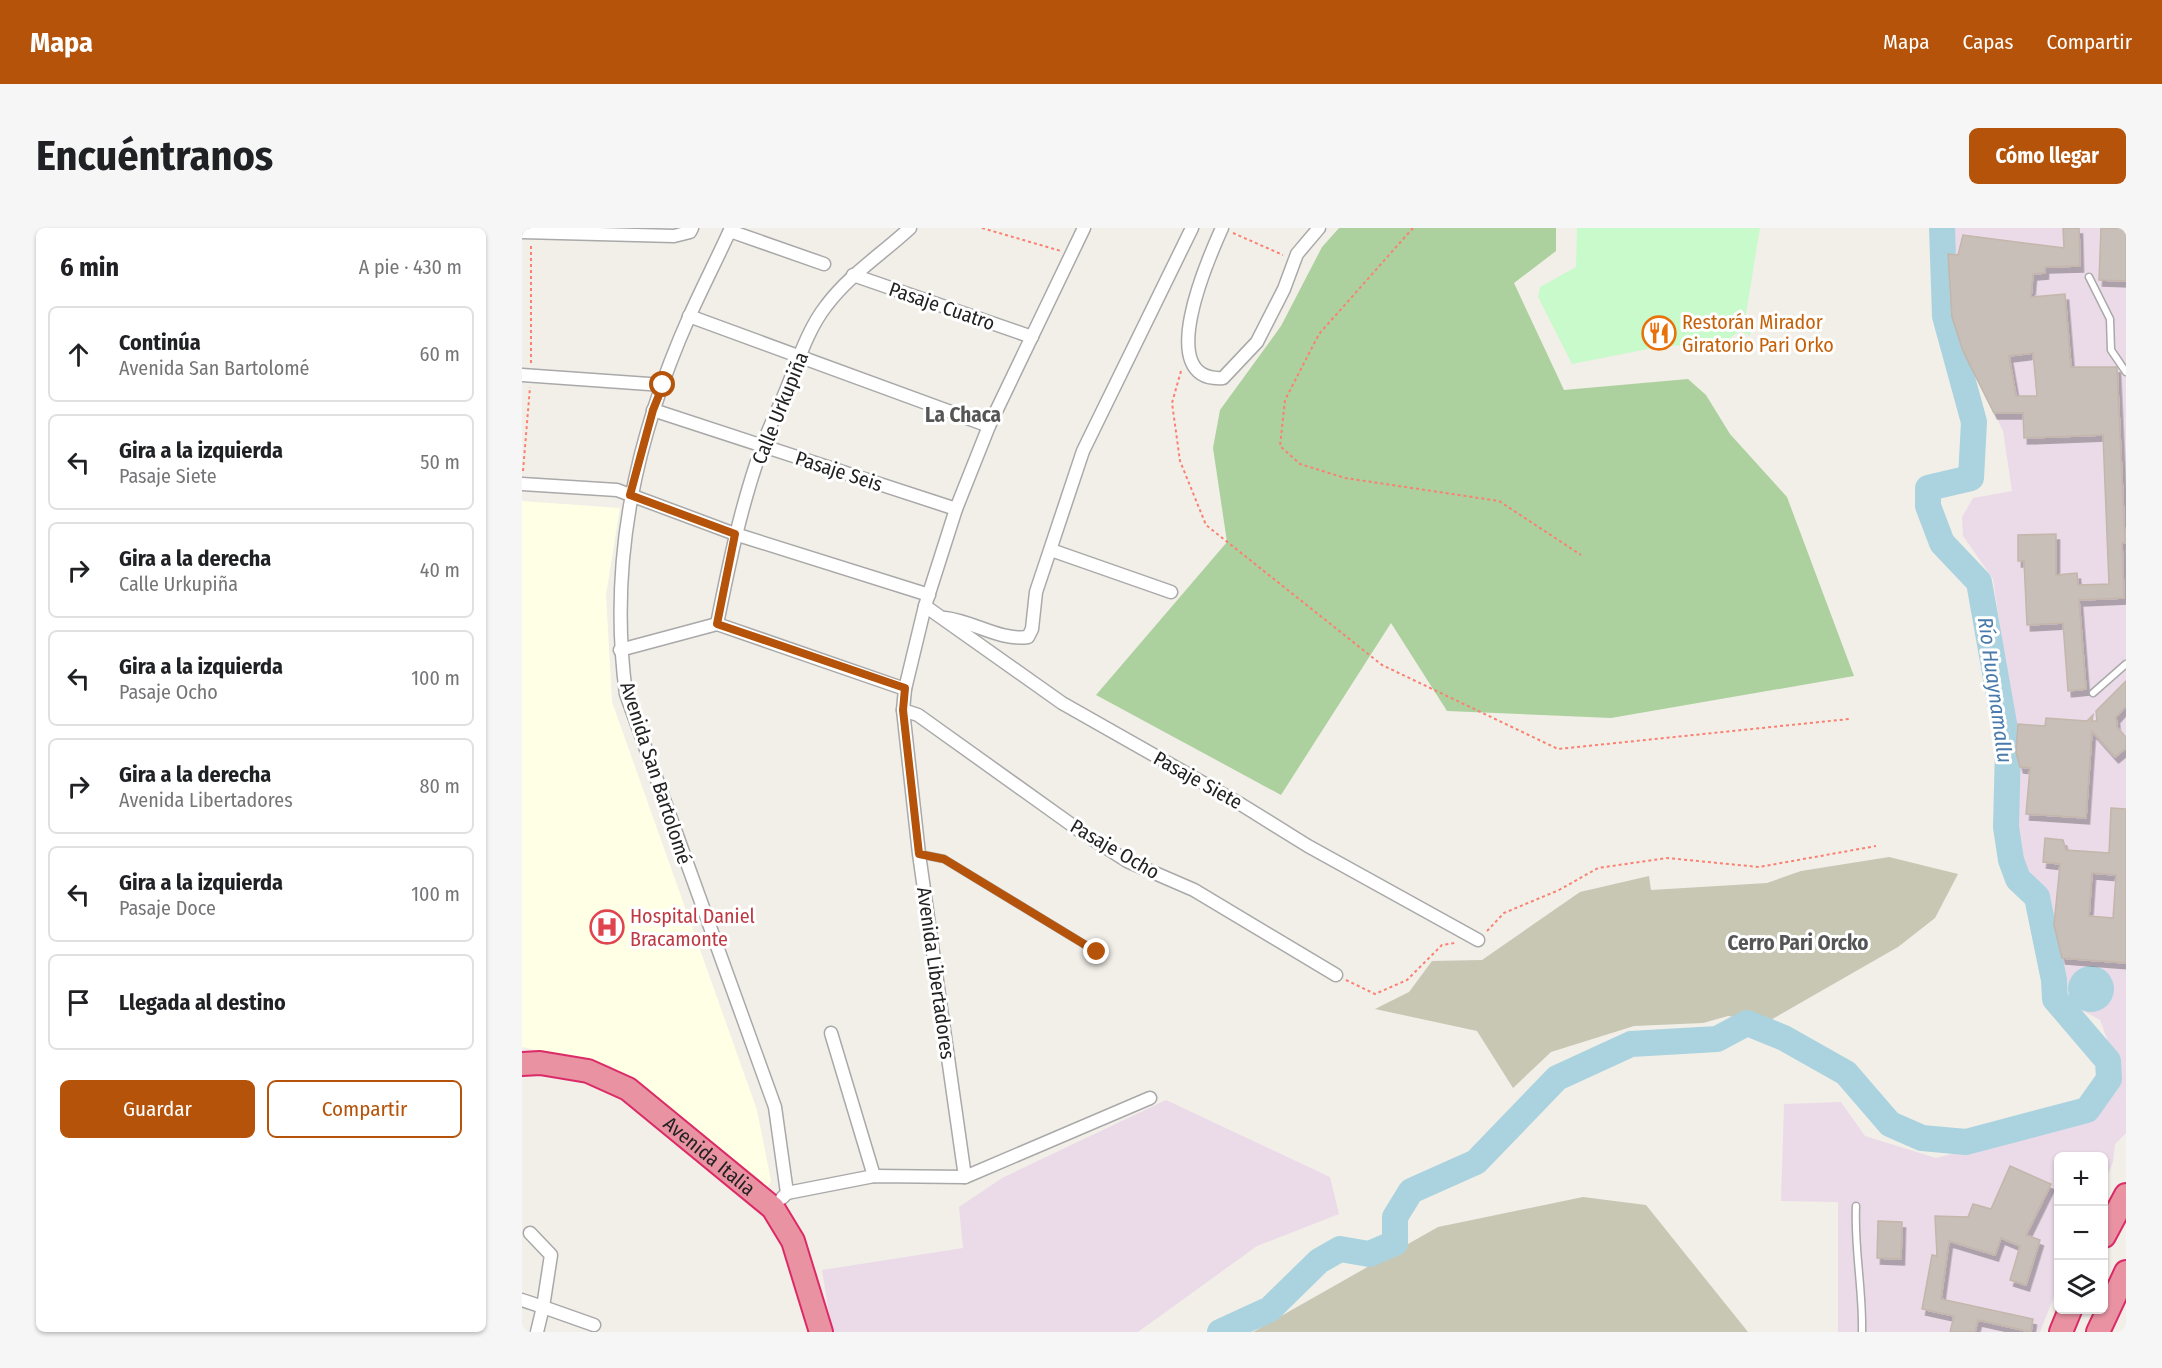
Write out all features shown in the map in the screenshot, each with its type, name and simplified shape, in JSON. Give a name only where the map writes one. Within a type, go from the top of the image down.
[{"type":"highway","name":"Avenida Italia","points":[[522,1064],[540,1063],[588,1071],[628,1089],[780,1201],[821,1332]]},
{"type":"highway","points":[[2108,1227],[2126,1195]]},
{"type":"highway","points":[[2098,1332],[2126,1272]]},
{"type":"highway","points":[[2061,1332],[2068,1314]]},
{"type":"street","name":"Calle Urkupiña","points":[[717,624],[735,534],[762,446],[799,358],[825,307],[853,275],[882,254],[909,228]]},
{"type":"street","name":"Avenida Libertadores","points":[[965,1177],[919,854],[903,710],[905,688],[927,601],[956,509],[989,426],[1084,228]]},
{"type":"street","points":[[944,618],[960,620],[1015,639],[1028,637],[1032,629],[1036,592],[1083,451],[1192,228]]},
{"type":"street","points":[[1222,228],[1204,268],[1191,308],[1189,357],[1197,373],[1210,379],[1223,378],[1257,342],[1284,289],[1295,260],[1319,228]]},
{"type":"street","points":[[527,232],[674,236],[691,230]]},
{"type":"street","points":[[731,230],[824,264]]},
{"type":"street","name":"Avenida San Bartolomé","points":[[731,230],[689,316],[653,410],[630,495],[620,579],[620,650],[626,694],[775,1107],[780,1201]]},
{"type":"street","name":"Pasaje Cuatro","points":[[853,275],[1032,337]]},
{"type":"street","points":[[689,316],[989,426]]},
{"type":"street","points":[[526,375],[663,385]]},
{"type":"street","name":"Pasaje Seis","points":[[653,410],[956,509]]},
{"type":"street","name":"Pasaje Siete","points":[[522,484],[617,490],[927,601],[944,618],[1062,704],[1242,805],[1308,846],[1478,940]]},
{"type":"street","points":[[1050,550],[1171,592]]},
{"type":"street","points":[[620,650],[717,624],[905,688]]},
{"type":"street","name":"Pasaje Ocho","points":[[903,710],[918,715],[1083,833],[1127,861],[1194,890],[1336,975]]},
{"type":"street","points":[[831,1033],[874,1176]]},
{"type":"street","points":[[780,1201],[874,1176],[965,1177],[1150,1098]]},
{"type":"street","points":[[530,1233],[550,1255],[537,1332]]},
{"type":"street","points":[[522,1300],[594,1325]]},
{"type":"lane","points":[[2089,277],[2110,319],[2111,350],[2126,372]]},
{"type":"lane","points":[[2093,693],[2126,663]]},
{"type":"lane","points":[[919,854],[944,859],[1097,952]]},
{"type":"lane","points":[[1856,1206],[1855,1244],[1862,1309],[1862,1332]]},
{"type":"path","points":[[982,228],[1072,254]]},
{"type":"path","points":[[1222,228],[1295,260]]},
{"type":"path","points":[[1413,228],[1319,334],[1285,400],[1280,446],[1300,464],[1345,478],[1499,501],[1581,555]]},
{"type":"path","points":[[522,484],[526,375],[527,232]]},
{"type":"path","points":[[1190,342],[1172,403],[1180,461],[1206,525],[1382,665],[1558,749],[1849,719]]},
{"type":"path","points":[[1336,975],[1375,994],[1407,980],[1442,945],[1478,940],[1504,913],[1559,890],[1598,868],[1667,858],[1759,867],[1876,846]]},
{"type":"shaded area","points":[[1949,228],[2126,228],[2126,1133],[2115,1144],[2113,1162],[2108,1174],[2108,1152],[2054,1152],[2054,1297],[2040,1332],[1838,1332],[1838,1202],[1781,1201],[1784,1104],[1841,1102],[1865,1136],[1936,1158],[2095,1117],[2118,1089],[2119,1072],[2100,1020],[2076,1007],[2071,1001],[2062,958],[2041,884],[2021,867],[2014,812],[2020,767],[1993,579],[1963,536],[1962,517],[1973,498],[2012,491],[2003,431],[1963,351],[1948,254]]},
{"type":"shaded area","name":"Hospital Daniel Bracamonte","points":[[522,501],[620,508],[606,595],[612,702],[757,1110],[771,1181],[768,1186],[763,1187],[757,1184],[610,1065],[522,1047]]},
{"type":"shaded area","points":[[1889,857],[1958,874],[1935,918],[1898,947],[1769,1021],[1728,1016],[1703,1023],[1634,1026],[1551,1052],[1513,1088],[1477,1031],[1375,1009],[1409,992],[1432,961],[1482,960],[1580,892],[1649,876],[1651,890],[1767,883],[1801,871]]},
{"type":"shaded area","points":[[1166,1100],[1330,1177],[1339,1214],[1257,1246],[1138,1332],[832,1332],[822,1270],[963,1248],[959,1207],[1002,1178]]},
{"type":"shaded area","points":[[1583,1197],[1646,1205],[1748,1332],[1253,1332],[1438,1227]]},
{"type":"green space","points":[[1339,228],[1556,228],[1556,251],[1514,283],[1564,390],[1688,379],[1706,395],[1730,434],[1787,497],[1854,676],[1611,718],[1447,711],[1391,623],[1281,795],[1096,695],[1227,542],[1213,448],[1220,410],[1281,326],[1322,247]]},
{"type":"green space","points":[[1577,228],[1760,228],[1745,320],[1752,321],[1750,336],[1740,331],[1721,344],[1663,346],[1572,364],[1538,297],[1540,287],[1576,267]]},
{"type":"water","points":[[2091,966],[2107,973],[2114,989],[2107,1005],[2091,1012],[2075,1005],[2068,989],[2075,973]]},
{"type":"building","points":[[2063,228],[2079,228],[2080,266],[2045,267],[2045,273],[2033,274],[2031,297],[2065,294],[2071,367],[2117,367],[2125,543],[2122,543],[2124,598],[2079,600],[2086,689],[2068,691],[2063,623],[2027,625],[2024,561],[2018,561],[2018,535],[2056,534],[2056,575],[2077,573],[2078,585],[2109,584],[2103,435],[2024,438],[2023,413],[1994,413],[1963,351],[1952,317],[1948,254],[1958,255],[1963,235],[2064,248]],"holes":[[[2033,353],[2037,396],[2016,396],[2009,356]]]},
{"type":"building","points":[[2101,228],[2126,228],[2126,281],[2099,280]]},
{"type":"building","points":[[1656,318],[1664,321],[1667,329],[1664,337],[1656,340],[1648,337],[1645,329],[1648,321]]},
{"type":"building","points":[[2126,681],[2126,706],[2116,717],[2117,727],[2126,737],[2126,748],[2115,757],[2092,731],[2086,818],[2026,814],[2030,768],[2020,767],[2016,752],[2018,724],[2045,726],[2046,718],[2087,721],[2093,715],[2092,721],[2097,721],[2096,711]]},
{"type":"building","points":[[2111,808],[2126,809],[2126,963],[2062,958],[2054,925],[2060,864],[2043,862],[2045,838],[2063,840],[2066,850],[2109,853]],"holes":[[[2092,873],[2116,875],[2113,918],[2089,916]]]},
{"type":"building","points":[[2010,1166],[2051,1184],[2026,1235],[2040,1240],[2026,1285],[2010,1280],[2020,1246],[2001,1238],[1995,1255],[1949,1241],[1941,1299],[2033,1319],[2031,1332],[1978,1320],[1975,1332],[1950,1332],[1954,1316],[1922,1309],[1932,1255],[1937,1256],[1935,1216],[1968,1217],[1973,1204],[1991,1209]]},
{"type":"building","points":[[1878,1221],[1902,1222],[1901,1259],[1877,1258]]},
{"type":"waterway","name":"Río Huaynamallu","points":[[1220,1332],[1270,1309],[1319,1261],[1340,1249],[1369,1254],[1395,1243],[1395,1217],[1411,1191],[1476,1162],[1557,1078],[1631,1044],[1717,1039],[1747,1023],[1784,1038],[1846,1073],[1890,1124],[1922,1138],[1966,1142],[2087,1110],[2109,1079],[2108,1061],[2055,999],[2054,980],[2037,897],[2018,879],[2011,860],[2006,827],[2008,746],[1979,582],[1942,543],[1928,506],[1928,488],[1971,478],[1974,422],[1945,316],[1942,228]]},
{"type":"place","name":"Restorán Mirador Giratorio Pari Orko","points":[[1659,333]]},
{"type":"place","name":"Hospital Daniel Bracamonte","points":[[607,927]]},
{"type":"district","name":"La Chaca","points":[[963,415]]},
{"type":"district","name":"Cerro Pari Orcko","points":[[1798,943]]},
{"type":"route","points":[[663,385],[653,410],[630,495],[735,534],[717,624],[905,688],[903,710],[919,854],[944,859],[1097,952]]}]
